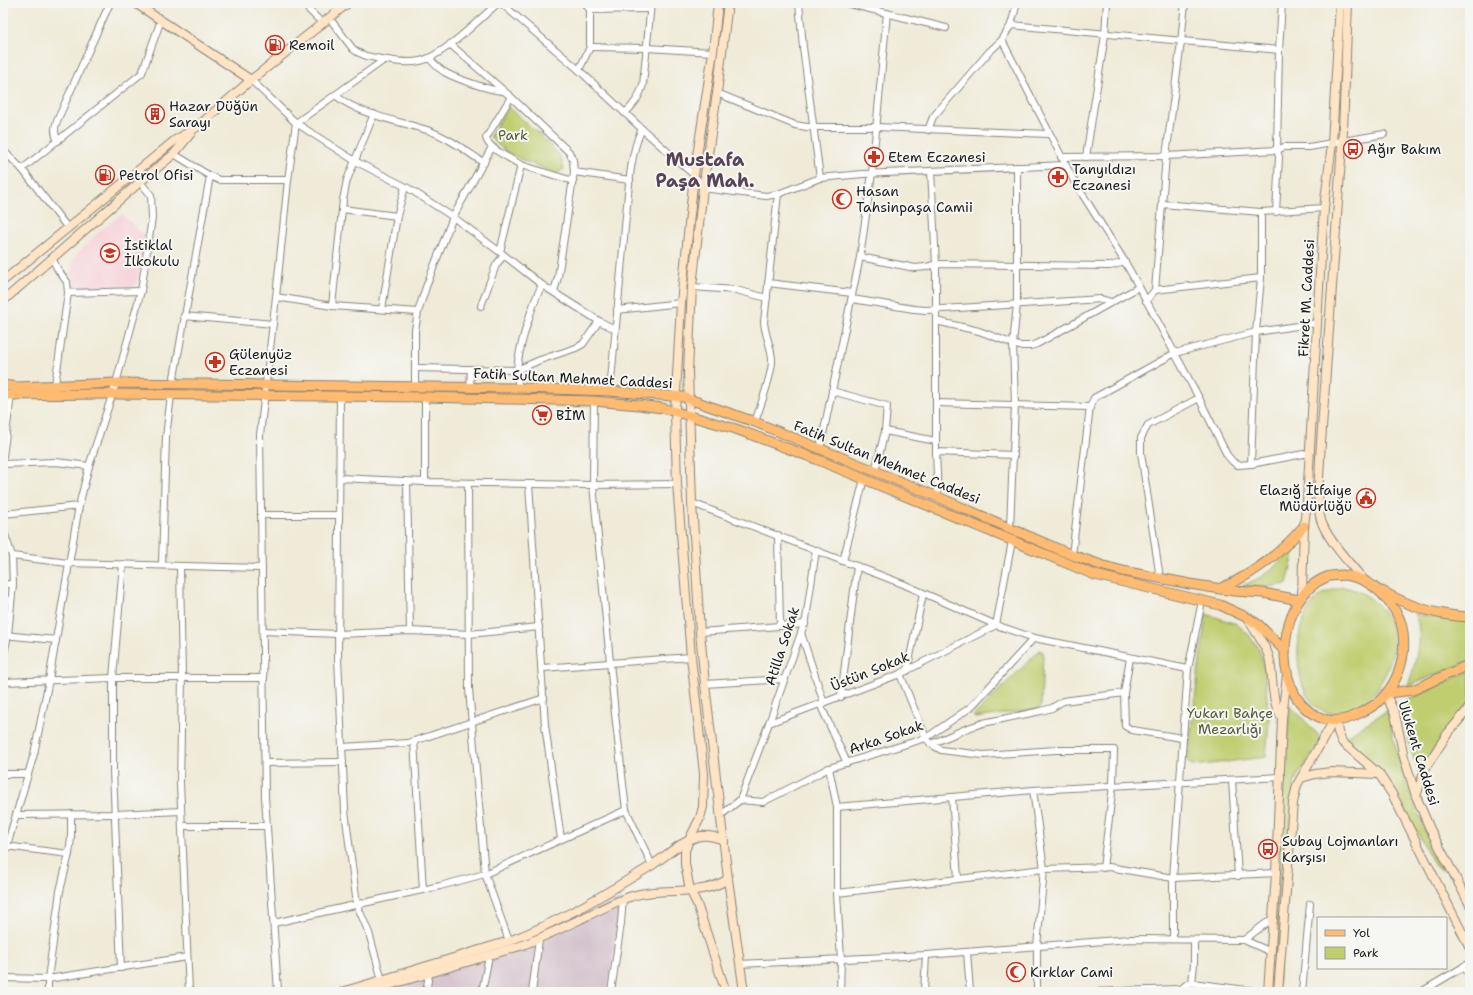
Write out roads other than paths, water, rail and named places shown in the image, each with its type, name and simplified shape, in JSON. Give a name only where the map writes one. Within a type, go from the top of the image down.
[{"type":"main road","points":[[135,3],[251,80]]},
{"type":"main road","points":[[3,301],[174,154],[197,127],[251,80],[348,3]]},
{"type":"main road","points":[[718,3],[713,52],[694,175],[681,303],[675,411],[678,484],[691,657],[704,774],[705,796],[700,818],[689,840],[685,864],[690,890],[697,904],[726,992]]},
{"type":"main road","points":[[728,3],[703,188],[692,287],[688,371],[692,503],[700,632],[728,879],[744,992]]},
{"type":"main road","name":"Fikret M. Caddesi","points":[[1300,597],[1324,208],[1332,143],[1340,3]]},
{"type":"main road","points":[[1348,3],[1343,141],[1320,457],[1319,502],[1320,518],[1324,528],[1334,544],[1364,580]]},
{"type":"main road","points":[[3,281],[67,227],[174,141],[197,127]]},
{"type":"main road","name":"Fatih Sultan Mehmet Caddesi","points":[[3,385],[17,387],[116,383],[173,383],[470,387],[610,391],[689,399],[755,422],[938,497],[1072,555],[1123,571],[1219,589],[1300,597]]},
{"type":"main road","points":[[7,395],[265,395],[594,401],[639,405],[675,411],[736,429],[864,479],[1095,575],[1220,605],[1248,618],[1258,625],[1285,651]]},
{"type":"main road","points":[[1219,589],[1243,578],[1266,563],[1286,546],[1304,526]]},
{"type":"main road","points":[[1376,587],[1392,606],[1402,626],[1402,660],[1397,676],[1387,694],[1365,712],[1344,719],[1328,720],[1310,712],[1298,702],[1292,691],[1287,672],[1285,651],[1287,628],[1294,609],[1300,597],[1317,581],[1328,576],[1352,576],[1364,580],[1376,587],[1401,602],[1417,608],[1455,617],[1470,617]]},
{"type":"main road","points":[[1248,618],[1269,657],[1276,705],[1282,718]]},
{"type":"main road","points":[[1387,694],[1413,690],[1470,664]]},
{"type":"main road","points":[[1268,992],[1281,777],[1282,718],[1287,672]]},
{"type":"main road","name":"Ulukent Caddesi","points":[[1387,694],[1395,714],[1404,757],[1416,796],[1430,829],[1469,902]]},
{"type":"main road","points":[[1416,796],[1426,767],[1448,733],[1470,707]]},
{"type":"main road","points":[[1335,720],[1342,742],[1379,774],[1396,800],[1470,948]]},
{"type":"main road","points":[[1278,992],[1293,803],[1297,785],[1335,720]]},
{"type":"main road","points":[[1301,778],[1315,774],[1332,772],[1379,774]]},
{"type":"main road","points":[[342,992],[509,941],[538,929],[615,888],[689,840],[698,836],[709,836],[724,840]]},
{"type":"main road","points":[[369,992],[489,956],[539,939],[623,898],[647,893],[710,888],[728,879]]},
{"type":"street","points":[[58,141],[54,132],[54,127],[110,3]]},
{"type":"street","points":[[302,3],[322,24]]},
{"type":"street","points":[[330,18],[357,53],[384,60],[410,62],[429,58],[450,44],[500,3],[579,70],[694,175],[703,188],[766,196],[778,194],[820,178],[872,174],[1065,165]]},
{"type":"street","points":[[579,70],[590,47],[590,10],[585,3]]},
{"type":"street","points":[[800,3],[803,47],[820,178]]},
{"type":"street","points":[[846,3],[946,28]]},
{"type":"street","points":[[928,130],[933,118],[989,52],[1002,40],[1011,25],[1016,3]]},
{"type":"street","points":[[1086,157],[1105,35],[1107,3]]},
{"type":"street","points":[[1146,301],[1155,290],[1166,156],[1181,42],[1184,3]]},
{"type":"street","points":[[1276,212],[1279,157],[1277,150],[1279,50],[1282,3]]},
{"type":"street","points":[[590,10],[650,6],[643,85],[640,95],[634,105],[625,113]]},
{"type":"street","points":[[820,449],[860,257],[872,174],[887,13]]},
{"type":"street","points":[[22,169],[142,72],[161,20]]},
{"type":"street","points":[[1011,25],[1105,35],[1279,50]]},
{"type":"street","points":[[1002,40],[1065,165],[1139,287],[1199,398],[1226,455],[1238,465],[1309,453]]},
{"type":"street","points":[[450,44],[511,97],[569,152],[574,164],[574,181],[558,277],[554,292]]},
{"type":"street","points":[[590,47],[647,48],[713,52]]},
{"type":"street","points":[[429,58],[440,69],[450,75],[494,90],[504,91]]},
{"type":"street","points":[[278,992],[266,826],[260,435],[288,180],[296,123],[384,60]]},
{"type":"street","points":[[251,80],[296,123],[355,161],[405,187],[453,217],[542,285],[599,321],[616,329]]},
{"type":"street","points":[[717,93],[795,125],[814,127],[1049,134]]},
{"type":"street","points":[[335,95],[352,106],[436,134],[450,141],[484,163]]},
{"type":"street","points":[[511,97],[486,138],[487,141],[492,147],[521,165],[574,181]]},
{"type":"street","points":[[332,306],[346,180],[374,114]]},
{"type":"street","points":[[610,391],[630,180],[635,147],[642,129]]},
{"type":"street","points":[[1061,157],[1166,156],[1277,150],[1284,147],[1309,147],[1384,134]]},
{"type":"street","points":[[415,387],[415,330],[418,312],[453,217],[492,147]]},
{"type":"street","points":[[3,150],[22,169],[67,227]]},
{"type":"street","points":[[174,154],[219,180],[288,180]]},
{"type":"street","points":[[481,306],[502,253],[521,165]]},
{"type":"street","points":[[1010,528],[1015,406],[1013,344],[1017,304],[1017,167]]},
{"type":"street","points":[[931,171],[936,264],[936,452],[938,497]]},
{"type":"street","points":[[574,172],[630,180]]},
{"type":"street","points":[[173,383],[210,176]]},
{"type":"street","points":[[3,858],[5,846],[34,754],[49,680],[79,506],[89,466],[116,383],[141,291],[152,218],[151,195],[140,182]]},
{"type":"street","points":[[382,309],[397,216],[405,187]]},
{"type":"street","points":[[755,422],[772,360],[765,333],[764,322],[778,194]]},
{"type":"street","points":[[1162,204],[1261,212],[1324,208]]},
{"type":"street","points":[[342,209],[397,216]]},
{"type":"street","points":[[1251,464],[1256,332],[1261,278],[1261,212]]},
{"type":"street","points":[[860,257],[915,268],[936,264],[1110,266],[1125,262]]},
{"type":"street","points":[[52,258],[58,270],[67,282],[68,293],[55,385]]},
{"type":"street","points":[[1155,290],[1261,278]]},
{"type":"street","points":[[768,283],[852,296],[914,309],[1101,299],[1111,302]]},
{"type":"street","points":[[519,388],[517,370],[529,321],[537,294],[542,285]]},
{"type":"street","points":[[692,287],[736,290],[767,298]]},
{"type":"street","points":[[936,321],[979,332],[1025,347],[1037,344],[1139,287]]},
{"type":"street","points":[[68,293],[141,291]]},
{"type":"street","points":[[276,297],[332,306],[418,312]]},
{"type":"street","points":[[618,310],[681,303]]},
{"type":"street","points":[[184,316],[273,324]]},
{"type":"street","points":[[415,368],[517,370],[540,360],[576,348],[588,339],[599,321]]},
{"type":"street","points":[[1072,555],[1090,407],[1091,401],[1097,395],[1175,353],[1256,332],[1317,323]]},
{"type":"street","points":[[470,387],[471,369]]},
{"type":"street","points":[[832,391],[887,406],[885,431],[875,472]]},
{"type":"street","points":[[3,456],[7,395]]},
{"type":"street","points":[[162,565],[166,437],[171,395]]},
{"type":"street","points":[[340,396],[338,658],[345,811],[357,905],[369,933],[382,980]]},
{"type":"street","points":[[425,397],[425,482]]},
{"type":"street","points":[[1160,578],[1141,453],[1141,438],[1148,425],[1199,398]]},
{"type":"street","points":[[594,401],[594,485],[610,662],[626,810],[652,865]]},
{"type":"street","points":[[936,403],[1090,407]]},
{"type":"street","points":[[885,431],[936,440]]},
{"type":"street","points":[[936,452],[1014,455]]},
{"type":"street","points":[[3,464],[56,462],[89,466]]},
{"type":"street","points":[[340,478],[407,482],[594,485],[678,484]]},
{"type":"street","points":[[843,561],[864,479]]},
{"type":"street","points":[[407,482],[410,630]]},
{"type":"street","points":[[468,483],[469,689],[485,874],[509,941]]},
{"type":"street","points":[[529,484],[545,725],[562,839]]},
{"type":"street","points":[[692,503],[903,584],[996,625],[1034,638],[1188,669]]},
{"type":"street","points":[[3,514],[79,506]]},
{"type":"street","points":[[261,515],[339,515]]},
{"type":"street","points":[[3,529],[12,556],[13,584],[3,658]]},
{"type":"street","points":[[778,535],[780,626]]},
{"type":"street","points":[[996,625],[1012,541]]},
{"type":"street","name":"Atilla Sokak","points":[[769,723],[805,624],[816,550]]},
{"type":"street","points":[[12,556],[68,563],[262,568]]},
{"type":"street","points":[[121,968],[113,770],[113,678],[123,564]]},
{"type":"street","points":[[180,566],[182,678],[180,783],[189,992]]},
{"type":"street","points":[[841,697],[857,566]]},
{"type":"street","points":[[3,584],[13,584]]},
{"type":"street","points":[[907,670],[923,594]]},
{"type":"street","points":[[1173,939],[1174,878],[1182,738],[1188,669],[1202,601]]},
{"type":"street","points":[[700,632],[805,624]]},
{"type":"street","name":"Üstün Sokak","points":[[769,723],[900,674],[996,625]]},
{"type":"street","points":[[263,630],[338,634],[410,630],[469,634],[539,627]]},
{"type":"street","points":[[801,633],[822,703],[847,763]]},
{"type":"street","points":[[5,635],[56,640]]},
{"type":"street","name":"Arka Sokak","points":[[740,800],[763,802],[829,768],[926,738],[971,707],[1034,638]]},
{"type":"street","points":[[542,668],[691,657]]},
{"type":"street","points":[[1130,658],[1124,693],[1124,724],[1127,728],[1132,730],[1182,738]]},
{"type":"street","points":[[900,674],[926,738],[931,744],[941,750],[983,755],[1056,750],[1114,750],[1113,785],[1103,868]]},
{"type":"street","points":[[3,682],[113,678],[264,678]]},
{"type":"street","points":[[705,684],[785,678]]},
{"type":"street","points":[[931,744],[983,723],[1041,711],[1052,708],[1063,702],[1124,693]]},
{"type":"street","points":[[342,747],[408,743],[544,698]]},
{"type":"street","points":[[721,815],[740,800],[769,723]]},
{"type":"street","points":[[414,741],[422,890]]},
{"type":"street","points":[[265,763],[343,762]]},
{"type":"street","points":[[829,768],[837,808],[837,893],[841,960],[840,992]]},
{"type":"street","points":[[3,774],[28,774]]},
{"type":"street","points":[[837,808],[952,796],[1033,790],[1281,777]]},
{"type":"street","points":[[1232,780],[1238,876]]},
{"type":"street","points":[[1033,790],[1044,869],[1037,947],[1038,992]]},
{"type":"street","points":[[952,796],[958,878]]},
{"type":"street","points":[[274,923],[422,890],[485,874],[626,810]]},
{"type":"street","points":[[16,815],[115,814],[182,811]]},
{"type":"street","points":[[48,992],[48,979],[60,890],[69,854],[71,814]]},
{"type":"street","points":[[182,826],[266,826]]},
{"type":"street","points":[[5,846],[69,854]]},
{"type":"street","points":[[837,893],[1044,869],[1109,867],[1174,878],[1276,873]]},
{"type":"street","points":[[611,992],[623,898]]},
{"type":"street","points":[[1302,992],[1310,904]]},
{"type":"street","points":[[1244,940],[1273,918]]},
{"type":"street","points":[[532,992],[539,939]]},
{"type":"street","points":[[740,964],[926,955],[1130,939],[1173,939],[1194,941],[1244,940],[1271,952]]},
{"type":"street","points":[[1192,983],[1194,941]]},
{"type":"street","points":[[967,952],[970,992]]},
{"type":"street","points":[[924,992],[926,955]]},
{"type":"street","points":[[482,992],[489,956]]},
{"type":"street","points":[[3,978],[48,979],[188,957]]},
{"type":"street","points":[[1420,992],[1470,963]]},
{"type":"street","points":[[1464,966],[1470,977]]},
{"type":"street","points":[[426,992],[429,974]]},
{"type":"street","points":[[1091,992],[1181,991],[1187,984],[1192,983],[1262,992]]},
{"type":"place","name":"Remoil","points":[[275,45]]},
{"type":"place","name":"Hazar Düğün Sarayı","points":[[155,114]]},
{"type":"place","name":"Ağır Bakım","points":[[1353,149]]},
{"type":"place","name":"Etem Eczanesi","points":[[874,157]]},
{"type":"place","name":"Petrol Ofisi","points":[[105,175]]},
{"type":"place","name":"Tanyıldızı Eczanesi","points":[[1058,177]]},
{"type":"place","name":"Hasan Tahsinpaşa Camii","points":[[842,199]]},
{"type":"place","name":"İstiklal İlkokulu","points":[[110,253]]},
{"type":"place","name":"Gülenyüz Eczanesi","points":[[215,362]]},
{"type":"place","name":"BİM","points":[[542,415]]},
{"type":"place","name":"Elazığ İtfaiye Müdürlüğü","points":[[1366,498]]},
{"type":"place","name":"Subay Lojmanları Karşısı","points":[[1268,849]]},
{"type":"place","name":"Kırklar Cami","points":[[1016,972]]},
{"type":"district","name":"Mustafa Paşa Mah.","points":[[705,170]]},
{"type":"park label","name":"Park","points":[[513,135]]},
{"type":"park label","name":"Yukarı Bahçe Mezarlığı","points":[[1230,722]]}]
